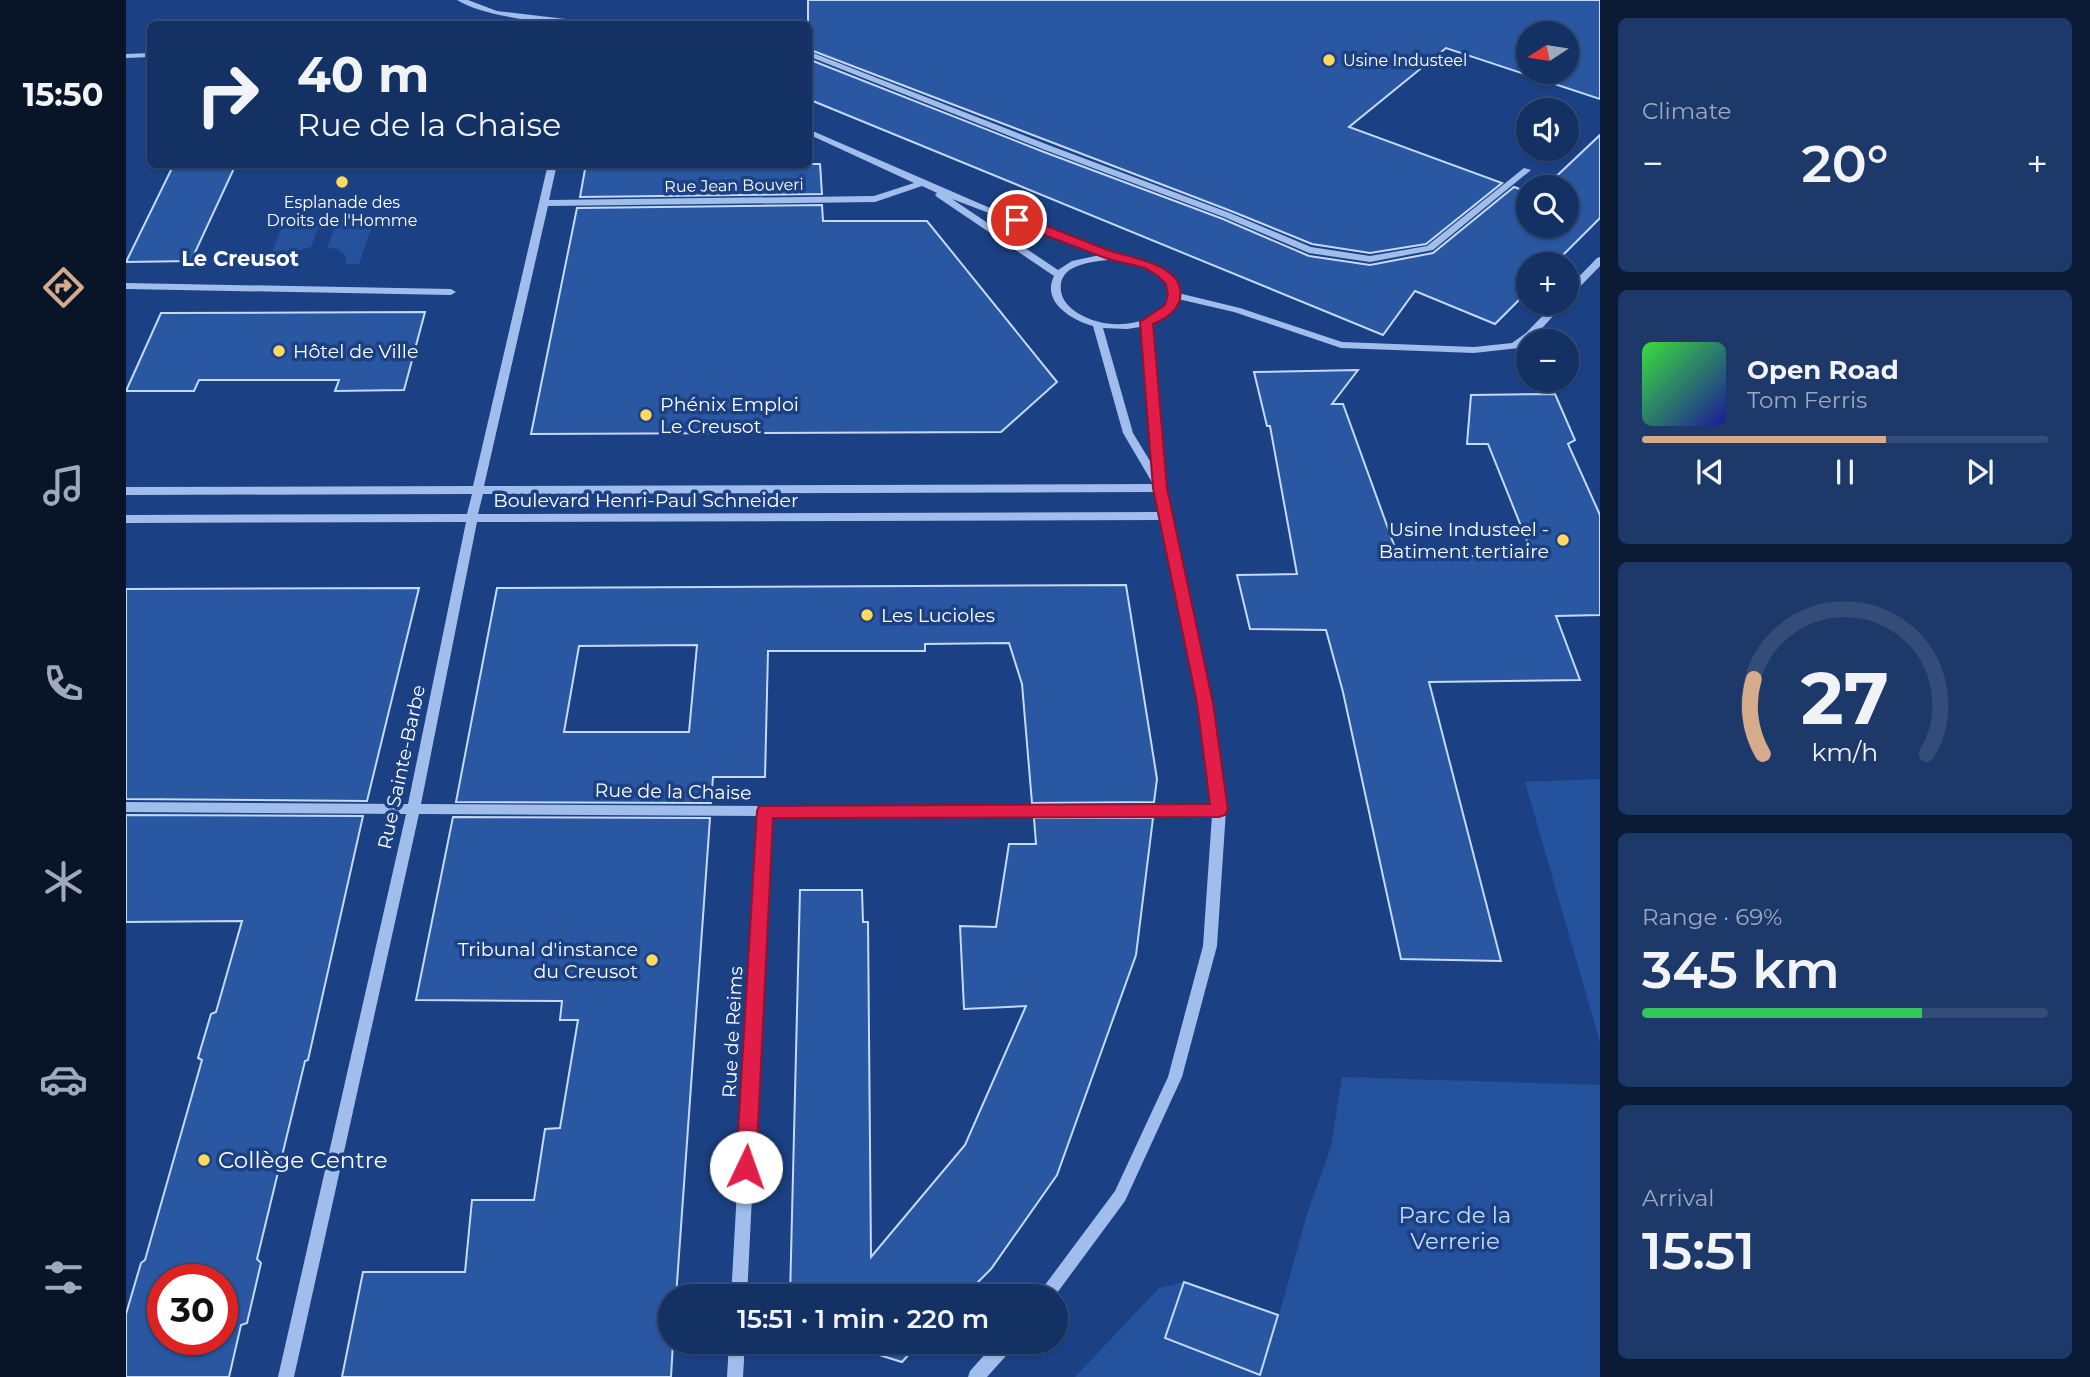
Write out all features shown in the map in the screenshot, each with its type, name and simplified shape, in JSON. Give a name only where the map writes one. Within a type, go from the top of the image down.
[{"type":"street","points":[[461,0],[496,13],[565,21]]},
{"type":"street","points":[[812,54],[1048,148],[1227,215],[1309,250],[1370,259],[1430,248],[1527,170]]},
{"type":"street","points":[[812,132],[922,183],[1112,257],[1149,265],[1163,273],[1172,284],[1174,295],[1171,306],[1162,315],[1147,322],[1114,326],[1097,323],[1065,308],[1057,297],[1055,286],[1059,275],[1080,261],[1112,257]]},
{"type":"street","name":"Rue Sainte-Barbe","points":[[286,1377],[414,807],[478,489],[551,168]]},
{"type":"street","points":[[922,183],[1059,275]]},
{"type":"street","name":"Rue Jean Bouveri","points":[[544,203],[875,199],[922,183]]},
{"type":"street","points":[[1579,282],[1600,260]]},
{"type":"street","points":[[126,286],[451,292]]},
{"type":"street","points":[[1174,295],[1237,310],[1341,345],[1500,349],[1515,346],[1549,315]]},
{"type":"street","points":[[1054,1284],[1120,1196],[1175,1077],[1210,946],[1219,810],[1205,703],[1160,488],[1147,322]]},
{"type":"street","points":[[1097,323],[1128,433],[1160,488]]},
{"type":"street","name":"Boulevard Henri-Paul Schneider","points":[[126,491],[1160,488]]},
{"type":"street","name":"Boulevard Henri-Paul Schneider","points":[[126,519],[1166,516]]},
{"type":"street","name":"Rue de la Chaise","points":[[126,807],[765,811],[1219,810]]},
{"type":"street","name":"Rue de Reims","points":[[740,1284],[765,811]]},
{"type":"street","points":[[735,1377],[736,1354]]},
{"type":"street","points":[[976,1377],[996,1354]]},
{"type":"green space","points":[[284,222],[320,223],[311,247],[291,253],[280,263],[267,264]]},
{"type":"green space","points":[[373,222],[359,264],[345,264],[346,256],[338,249],[327,248],[336,223]]},
{"type":"green space","points":[[1600,779],[1600,1042],[1525,782]]},
{"type":"green space","name":"Parc de la Verrerie","points":[[1342,1077],[1600,1085],[1600,1377],[1075,1377],[1159,1288],[1184,1282],[1279,1315],[1307,1214],[1331,1147]]},
{"type":"building","points":[[808,0],[1600,0],[1600,99],[1555,84],[1579,84],[1579,21],[1516,21],[1516,71],[1446,48],[1349,127],[1502,183],[1426,244],[1370,253],[1312,244],[812,51],[812,21],[808,21]]},
{"type":"building","points":[[812,61],[1223,219],[1309,256],[1370,265],[1433,253],[1514,187],[1516,238],[1579,238],[1579,175],[1558,175],[1572,161],[1579,161],[1579,155],[1600,135],[1600,218],[1566,252],[1516,252],[1516,303],[1495,324],[1415,291],[1383,335],[812,101]]},
{"type":"building","points":[[812,164],[820,164],[822,194],[580,197],[585,168],[812,168]]},
{"type":"building","points":[[172,168],[234,168],[191,261],[126,262]]},
{"type":"building","points":[[822,205],[823,221],[927,221],[1057,382],[1001,432],[531,434],[577,208]]},
{"type":"building","name":"Hôtel de Ville","points":[[425,312],[404,390],[335,391],[339,380],[199,380],[194,391],[126,391],[161,313]]},
{"type":"building","name":"Usine Industeel - Batiment tertiaire","points":[[1358,370],[1332,404],[1343,404],[1398,556],[1533,556],[1488,444],[1467,444],[1471,395],[1555,394],[1575,440],[1568,444],[1600,515],[1600,615],[1556,616],[1580,680],[1429,682],[1501,961],[1401,959],[1343,692],[1326,630],[1250,629],[1237,575],[1297,574],[1270,426],[1267,426],[1254,372]]},
{"type":"building","points":[[1126,585],[1157,779],[1154,802],[1032,803],[1022,684],[1009,643],[925,644],[925,651],[768,651],[765,777],[713,777],[711,803],[456,802],[497,588]],"holes":[[[697,645],[689,732],[564,732],[579,646]]]},
{"type":"building","points":[[419,588],[367,801],[126,799],[126,589]]},
{"type":"building","name":"Collège Centre","points":[[126,815],[363,816],[308,1060],[305,1061],[257,1259],[261,1263],[247,1323],[241,1325],[238,1338],[238,1264],[147,1264],[147,1355],[234,1355],[229,1377],[126,1377],[126,1314],[141,1263],[145,1260],[202,1060],[198,1058],[211,1014],[216,1012],[242,921],[126,922]]},
{"type":"building","points":[[453,817],[710,818],[677,1284],[658,1284],[658,1354],[672,1354],[671,1377],[342,1377],[363,1272],[465,1272],[472,1200],[534,1200],[545,1129],[560,1128],[578,1020],[560,1020],[562,1001],[416,1000]]},
{"type":"building","points":[[1034,818],[1153,818],[1136,955],[1057,1175],[991,1269],[976,1284],[790,1284],[800,890],[862,890],[863,922],[868,922],[871,1257],[965,1145],[1026,1006],[964,1009],[960,926],[996,927],[1009,844],[1036,844]]},
{"type":"building","points":[[1184,1282],[1278,1315],[1260,1375],[1165,1338]]},
{"type":"building","points":[[876,1354],[909,1354],[902,1362]]},
{"type":"place","name":"Usine Industeel","points":[[1329,60]]},
{"type":"place","name":"Esplanade des Droits de l'Homme","points":[[342,182]]},
{"type":"place","name":"Hôtel de Ville","points":[[279,351]]},
{"type":"place","name":"Phénix Emploi Le Creusot","points":[[646,415]]},
{"type":"place","name":"Usine Industeel - Batiment tertiaire","points":[[1563,540]]},
{"type":"place","name":"Les Lucioles","points":[[867,615]]},
{"type":"place","name":"Tribunal d'instance du Creusot","points":[[652,960]]},
{"type":"place","name":"Collège Centre","points":[[204,1160]]},
{"type":"district","name":"Le Creusot","points":[[240,259]]},
{"type":"route","points":[[746,1167],[765,811],[1219,810],[1205,703],[1160,488],[1147,322],[1162,315],[1171,306],[1174,295],[1172,284],[1163,273],[1149,265],[1112,257],[1017,220]]}]
